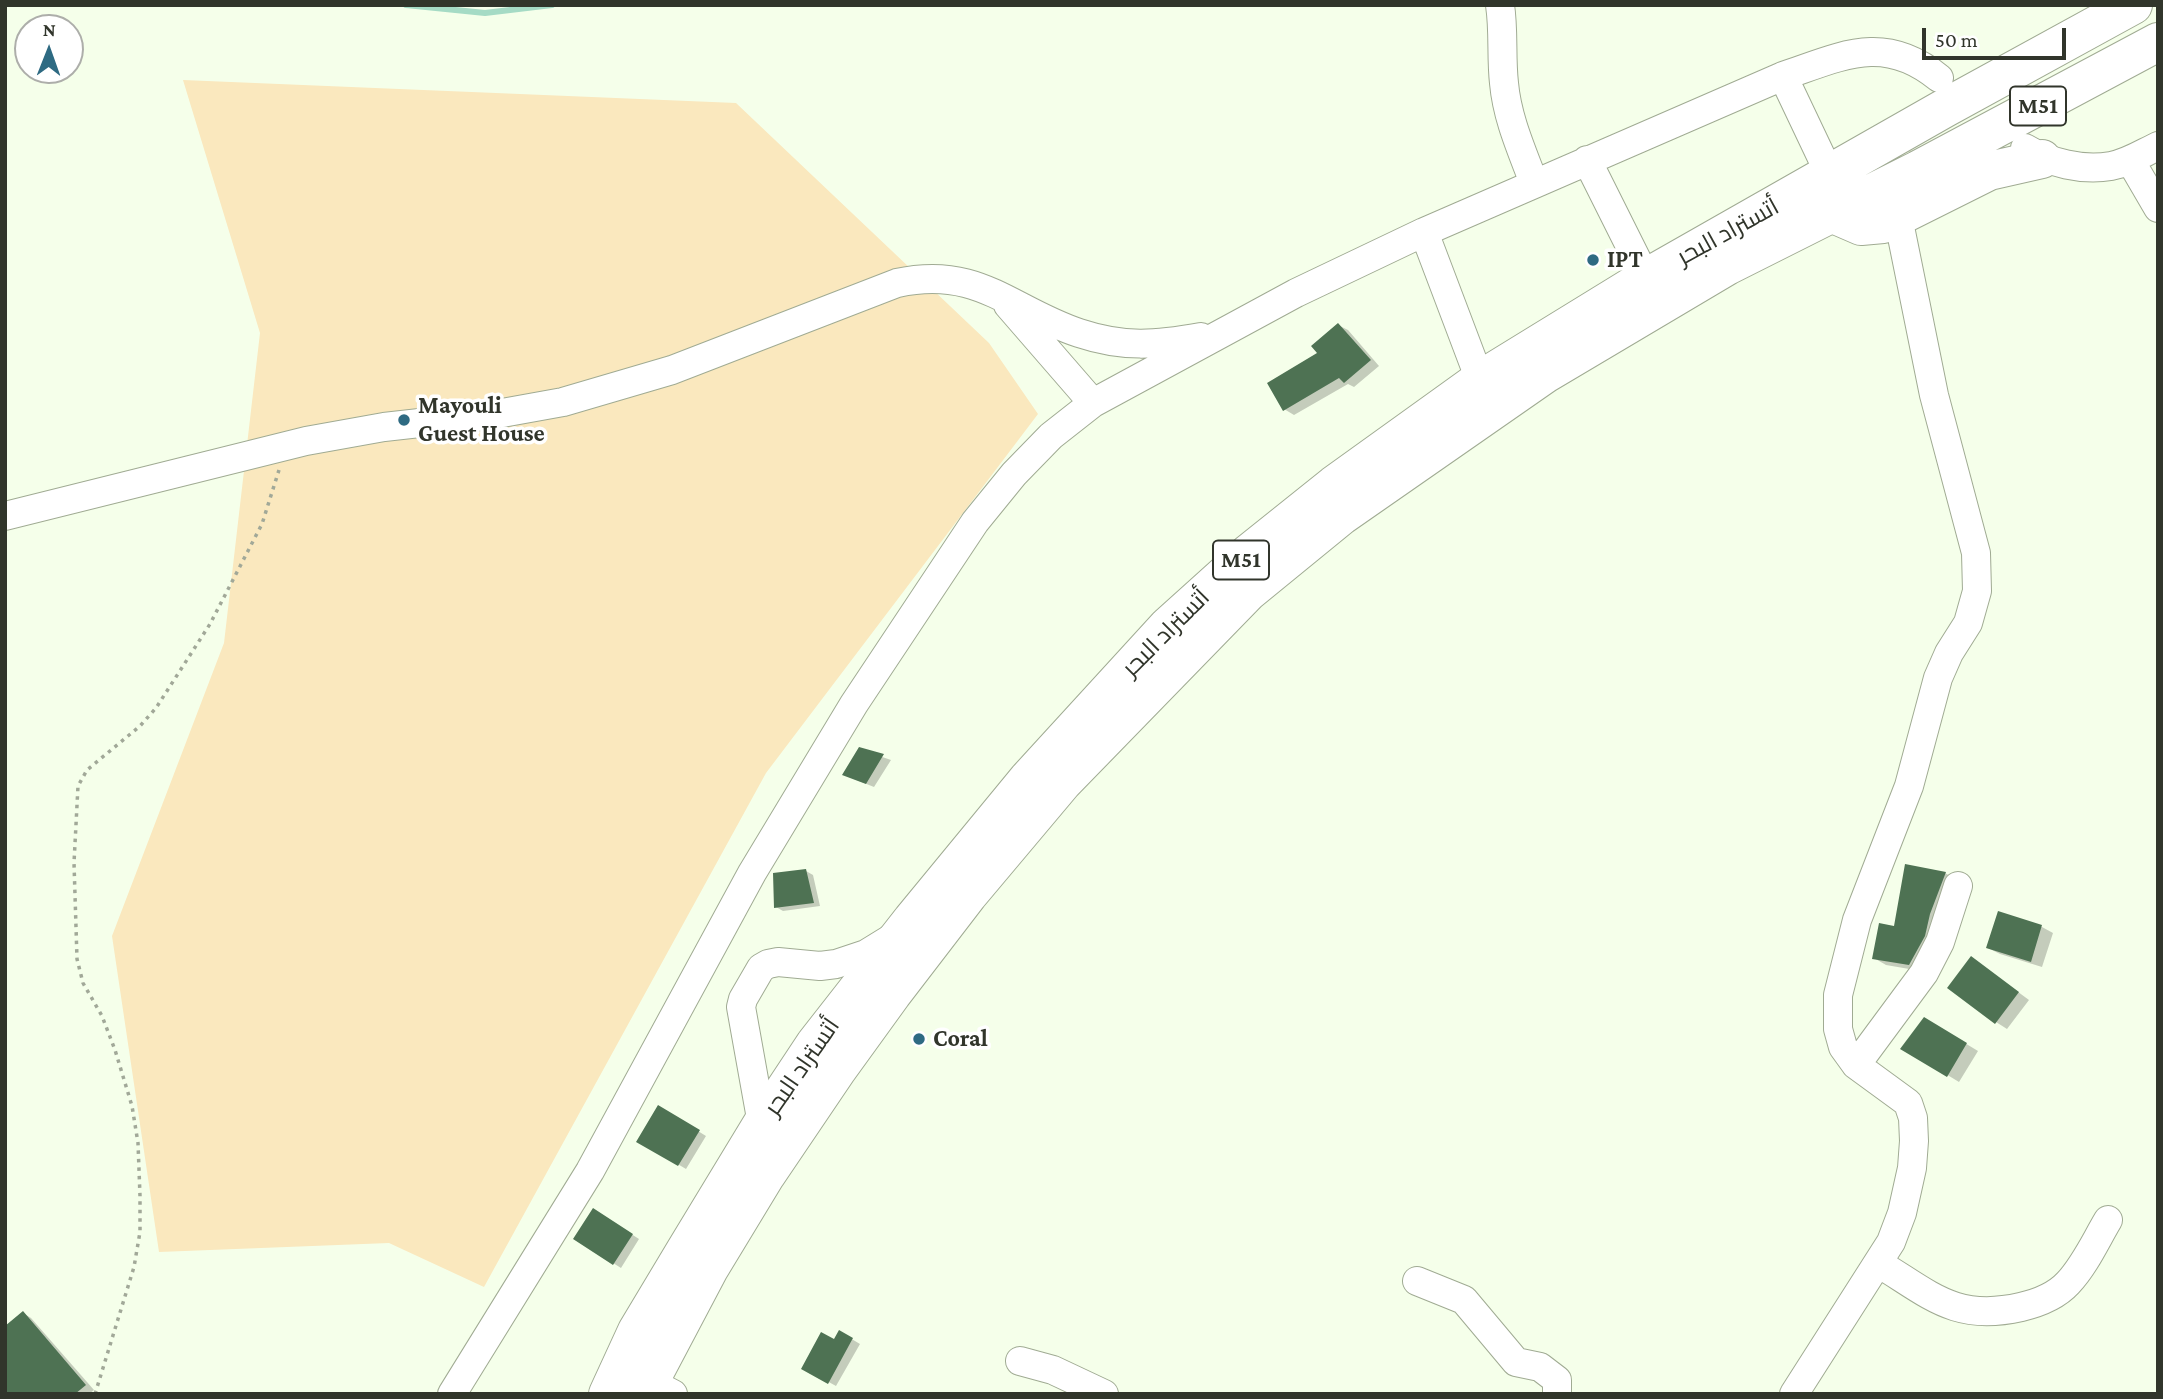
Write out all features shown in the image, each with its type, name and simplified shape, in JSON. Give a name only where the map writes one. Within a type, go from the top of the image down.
[{"type":"highway","name":"أتستراد البحر","points":[[608,1394],[637,1331],[762,1124],[815,1044],[1028,779],[1168,626],[1250,553],[1323,494],[1480,380],[1646,278],[2133,5]]},
{"type":"highway","name":"أتستراد البحر","points":[[655,1390],[709,1269],[766,1175],[892,994],[968,895],[1063,782],[1248,592],[1342,516],[1545,374],[1727,266],[1930,164],[2158,42]]},
{"type":"highway","points":[[1831,213],[1861,226],[1883,224],[2031,152]]},
{"type":"street","points":[[1500,5],[1504,38],[1504,82],[1512,124],[1534,183]]},
{"type":"street","points":[[452,1394],[590,1171],[752,873],[854,704],[992,500],[1051,436],[1093,403],[1296,293],[1424,232],[1783,76],[1864,52],[1888,52],[1921,63],[1939,78]]},
{"type":"street","points":[[1783,76],[1830,175]]},
{"type":"street","points":[[2031,152],[2081,166],[2111,166],[2158,146]]},
{"type":"street","points":[[1587,160],[1646,278]]},
{"type":"street","points":[[2130,160],[2158,208]]},
{"type":"street","points":[[1794,1394],[1891,1242],[1902,1213],[1912,1168],[1913,1118],[1908,1103],[1856,1065],[1843,1047],[1838,1029],[1838,995],[1857,920],[1909,786],[1938,678],[1949,653],[1968,623],[1977,591],[1976,552],[1934,395],[1898,217]]},
{"type":"street","points":[[1424,232],[1480,380]]},
{"type":"street","points":[[5,516],[289,445],[384,427],[491,415],[563,402],[672,370],[897,283],[923,279],[965,282],[997,293],[1078,332],[1117,343],[1157,345],[1226,332]]},
{"type":"street","points":[[997,293],[1093,403]]},
{"type":"street","points":[[1856,1065],[1924,973],[1940,942],[1958,886]]},
{"type":"street","points":[[762,1124],[741,1014],[743,999],[761,968],[773,962],[820,966],[851,959],[883,944],[912,920]]},
{"type":"street","points":[[1878,1263],[1941,1301],[1963,1310],[1984,1313],[2008,1310],[2029,1305],[2057,1293],[2074,1275],[2108,1220]]},
{"type":"street","points":[[1417,1281],[1464,1300],[1516,1362],[1540,1367],[1557,1380],[1557,1394]]},
{"type":"street","points":[[1020,1361],[1053,1370],[1104,1394]]},
{"type":"path","points":[[95,1394],[134,1267],[140,1231],[140,1196],[138,1143],[132,1106],[102,1016],[83,983],[78,959],[74,863],[78,786],[87,770],[140,726],[156,708],[210,624],[262,524],[289,445]]},
{"type":"shaded area","points":[[183,80],[736,103],[989,343],[1038,414],[766,773],[484,1287],[389,1243],[159,1252],[112,936],[224,643],[260,333]]},
{"type":"building","points":[[1338,323],[1371,360],[1344,383],[1339,378],[1283,411],[1267,383],[1317,353],[1311,346]]},
{"type":"building","points":[[859,747],[884,754],[866,784],[842,775]]},
{"type":"building","points":[[1905,864],[1946,872],[1930,914],[1925,936],[1909,965],[1872,959],[1879,923],[1894,926]]},
{"type":"building","points":[[806,869],[814,903],[774,908],[773,873]]},
{"type":"building","points":[[1998,911],[2042,925],[2031,962],[1986,948]]},
{"type":"building","points":[[1971,956],[2019,992],[1995,1024],[1947,988]]},
{"type":"building","points":[[1924,1017],[1967,1043],[1947,1077],[1900,1049]]},
{"type":"building","points":[[658,1105],[700,1130],[678,1166],[636,1142]]},
{"type":"building","points":[[593,1208],[633,1234],[613,1265],[573,1239]]},
{"type":"building","points":[[23,1311],[86,1385],[75,1394],[5,1394],[5,1326]]},
{"type":"building","points":[[839,1330],[853,1338],[828,1384],[801,1369],[821,1332],[834,1339]]},
{"type":"waterway","points":[[406,5],[485,13],[552,5]]},
{"type":"place","name":"IPT","points":[[1593,260]]},
{"type":"place","name":"Mayouli Guest House","points":[[404,420]]},
{"type":"place","name":"Coral","points":[[919,1039]]}]
